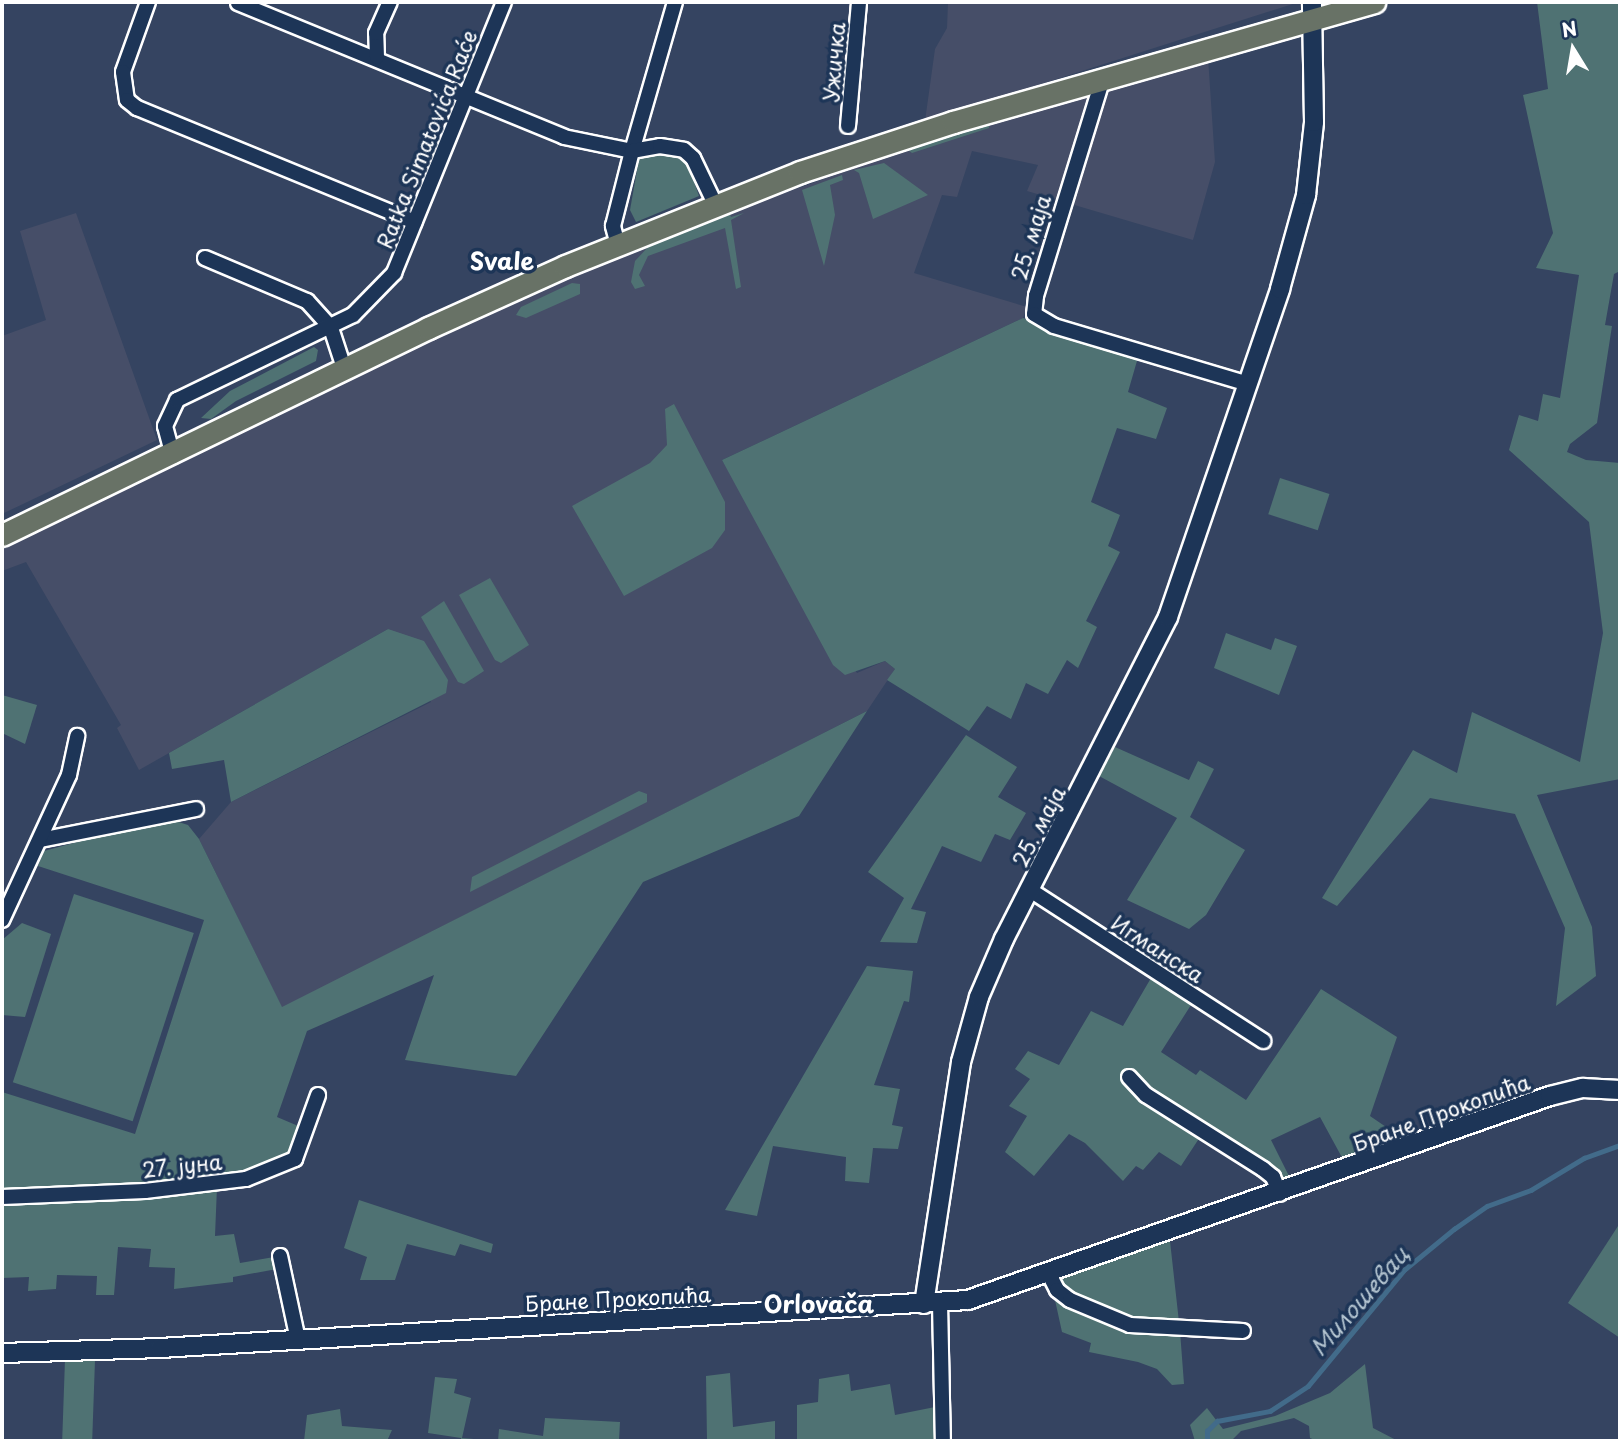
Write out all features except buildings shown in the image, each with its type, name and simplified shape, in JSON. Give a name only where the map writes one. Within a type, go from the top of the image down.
[{"type":"main road","points":[[2,535],[173,456],[344,368],[618,245],[716,205],[870,149],[1311,11],[1374,2]]},
{"type":"street","points":[[148,2],[123,72],[127,100],[137,108],[415,222]]},
{"type":"street","points":[[377,57],[376,33],[390,2]]},
{"type":"street","name":"Ratka Simatovića Raće","points":[[173,456],[165,426],[177,400],[331,328],[361,309],[394,273],[504,2]]},
{"type":"street","name":"Ужичка","points":[[848,126],[859,2]]},
{"type":"street","points":[[237,3],[377,57],[384,65],[564,136],[632,151],[660,146],[684,150],[693,158],[716,205]]},
{"type":"street","points":[[618,245],[613,226],[672,3]]},
{"type":"street","name":"25. маја","points":[[932,1304],[970,1025],[999,950],[1168,617],[1248,384],[1306,195],[1314,122],[1311,11]]},
{"type":"street","name":"25. маја","points":[[1102,78],[1036,296],[1034,314],[1054,326],[1248,384]]},
{"type":"street","points":[[205,258],[307,301],[331,328],[344,368]]},
{"type":"street","points":[[2,920],[69,775],[77,736]]},
{"type":"street","points":[[40,840],[196,809]]},
{"type":"street","name":"Игманска","points":[[1030,890],[1263,1041]]},
{"type":"street","points":[[1129,1077],[1146,1095],[1263,1169],[1273,1177],[1280,1194]]},
{"type":"street","name":"Бране Прокопића","points":[[2,1353],[298,1340],[968,1300],[1280,1194],[1550,1096],[1583,1088],[1620,1090]]},
{"type":"street","name":"27. јуна","points":[[2,1197],[145,1191],[246,1179],[295,1159],[318,1095]]},
{"type":"street","points":[[280,1256],[298,1340]]},
{"type":"street","points":[[1049,1274],[1057,1290],[1070,1300],[1130,1325],[1243,1331]]},
{"type":"street","points":[[932,1304],[943,1441]]},
{"type":"shaded area","points":[[948,2],[1299,2],[925,121],[935,49],[947,28]]},
{"type":"shaded area","points":[[1208,57],[1215,162],[1193,240],[1027,191],[1038,165],[972,151],[957,197],[942,195],[914,273],[1027,307],[1023,318],[722,460],[857,673],[885,661],[895,669],[867,711],[282,1008],[199,839],[231,802],[431,702],[388,629],[139,770],[117,728],[121,725],[26,562],[2,571],[2,549],[484,313],[625,250],[969,127]]},
{"type":"shaded area","points":[[76,213],[157,440],[2,514],[2,336],[46,320],[20,231]]},
{"type":"green space","points":[[1537,2],[1620,2],[1620,271],[1614,274],[1605,325],[1612,326],[1597,423],[1570,444],[1567,452],[1586,460],[1620,463],[1620,779],[1537,795],[1592,927],[1596,976],[1556,1006],[1565,928],[1515,814],[1430,798],[1337,906],[1322,898],[1413,750],[1457,773],[1472,712],[1580,762],[1603,633],[1589,522],[1509,450],[1519,415],[1538,421],[1543,394],[1560,398],[1579,275],[1536,268],[1553,233],[1523,95],[1548,89]]},
{"type":"green space","points":[[989,121],[989,128],[912,153],[908,150]]},
{"type":"green space","points":[[658,151],[679,154],[687,162],[699,196],[636,222],[630,210],[639,159]]},
{"type":"green space","points":[[884,163],[928,195],[873,219],[859,173],[854,170]]},
{"type":"green space","points":[[842,175],[843,180],[830,185],[835,215],[824,266],[802,190]]},
{"type":"green space","points":[[744,213],[731,220],[741,287],[736,289],[725,228],[648,256],[639,275],[645,286],[635,289],[631,282],[635,261],[649,246],[730,214],[731,217]]},
{"type":"green space","points":[[572,283],[580,284],[580,294],[526,318],[516,315],[521,307]]},
{"type":"green space","points":[[1023,318],[1139,354],[1128,392],[1167,408],[1156,439],[1117,428],[1091,502],[1120,515],[1108,546],[1120,552],[1086,621],[1097,627],[1078,668],[1067,660],[1048,694],[1026,683],[1011,719],[987,706],[969,731],[887,680],[895,669],[885,661],[845,675],[833,665],[722,460]]},
{"type":"green space","points":[[314,347],[318,350],[316,361],[236,401],[211,419],[201,418],[230,391]]},
{"type":"green space","points":[[674,404],[725,502],[725,530],[712,548],[624,596],[572,506],[650,463],[667,445],[665,409]]},
{"type":"green space","points":[[1280,478],[1329,494],[1318,530],[1268,514]]},
{"type":"green space","points":[[490,578],[529,645],[501,663],[495,660],[459,595]]},
{"type":"green space","points":[[444,601],[484,671],[464,684],[458,682],[421,617]]},
{"type":"green space","points":[[388,629],[424,641],[448,680],[446,693],[231,802],[224,760],[172,769],[169,753]]},
{"type":"green space","points":[[1226,633],[1271,650],[1275,638],[1297,646],[1279,695],[1214,668]]},
{"type":"green space","points":[[2,695],[37,705],[25,744],[2,733]]},
{"type":"green space","points":[[867,711],[799,816],[643,882],[516,1076],[405,1060],[434,975],[307,1031],[277,1117],[303,1128],[290,1157],[253,1172],[181,1184],[2,1193],[2,1092],[135,1134],[204,920],[38,866],[44,851],[166,818],[188,825],[199,839],[282,1007]]},
{"type":"green space","points":[[966,735],[1017,767],[998,797],[1026,813],[1010,840],[995,834],[981,862],[942,846],[911,909],[926,912],[917,943],[880,942],[904,898],[868,872]]},
{"type":"green space","points":[[1115,747],[1189,780],[1198,761],[1214,769],[1190,817],[1245,850],[1206,915],[1189,929],[1127,900],[1177,818],[1099,776]]},
{"type":"green space","points":[[639,791],[647,794],[647,802],[470,892],[472,877]]},
{"type":"green space","points":[[74,894],[194,933],[133,1121],[13,1082]]},
{"type":"green space","points":[[22,923],[51,934],[25,1017],[2,1015],[2,940]]},
{"type":"green space","points":[[867,966],[913,971],[909,1002],[904,1001],[874,1085],[900,1089],[892,1125],[903,1127],[898,1149],[873,1148],[869,1183],[845,1181],[846,1157],[773,1146],[757,1216],[725,1210]]},
{"type":"green space","points":[[1151,978],[1191,1005],[1161,1052],[1196,1075],[1200,1070],[1246,1100],[1321,989],[1397,1037],[1370,1116],[1408,1142],[1345,1163],[1320,1117],[1271,1140],[1293,1184],[1275,1190],[1266,1176],[1200,1137],[1181,1166],[1159,1152],[1143,1170],[1136,1166],[1123,1181],[1085,1143],[1069,1134],[1034,1176],[1005,1152],[1027,1116],[1009,1106],[1030,1079],[1015,1069],[1028,1051],[1059,1065],[1091,1011],[1123,1026]]},
{"type":"green space","points":[[217,1187],[215,1236],[234,1234],[240,1263],[274,1257],[277,1269],[233,1277],[233,1282],[174,1289],[175,1268],[149,1267],[151,1249],[118,1247],[114,1295],[96,1295],[97,1276],[57,1275],[56,1289],[28,1291],[29,1277],[2,1278],[2,1200]]},
{"type":"green space","points":[[359,1200],[493,1244],[491,1253],[460,1244],[455,1256],[407,1244],[395,1280],[360,1280],[367,1257],[344,1248]]},
{"type":"green space","points":[[1620,1223],[1620,1338],[1568,1303]]},
{"type":"green space","points":[[1170,1241],[1184,1384],[1172,1385],[1157,1369],[1138,1362],[1089,1352],[1091,1343],[1062,1332],[1051,1282]]},
{"type":"green space","points":[[65,1359],[95,1360],[92,1441],[62,1440]]},
{"type":"green space","points":[[1365,1364],[1373,1428],[1398,1441],[1317,1441],[1310,1438],[1309,1426],[1294,1418],[1241,1431],[1231,1441],[1195,1441],[1190,1425],[1207,1408],[1223,1429],[1275,1416],[1330,1393]]},
{"type":"green space","points":[[730,1373],[733,1427],[775,1421],[775,1441],[707,1441],[706,1376]]},
{"type":"green space","points":[[849,1374],[851,1391],[890,1384],[895,1415],[945,1405],[942,1441],[797,1441],[797,1405],[818,1402],[819,1379]]},
{"type":"green space","points":[[435,1377],[457,1379],[454,1393],[471,1398],[462,1438],[498,1441],[461,1441],[461,1438],[428,1433]]},
{"type":"green space","points":[[340,1409],[342,1426],[392,1430],[387,1441],[304,1441],[307,1415]]},
{"type":"green space","points":[[545,1418],[620,1422],[619,1441],[498,1441],[499,1429],[543,1436]]},
{"type":"waterway","name":"Милошевац","points":[[1207,1441],[1207,1431],[1217,1421],[1270,1411],[1308,1386],[1404,1270],[1454,1229],[1487,1206],[1531,1190],[1584,1158],[1620,1145]]},
{"type":"district","name":"Svale","points":[[502,261]]},
{"type":"district","name":"Orlovača","points":[[819,1304]]}]
